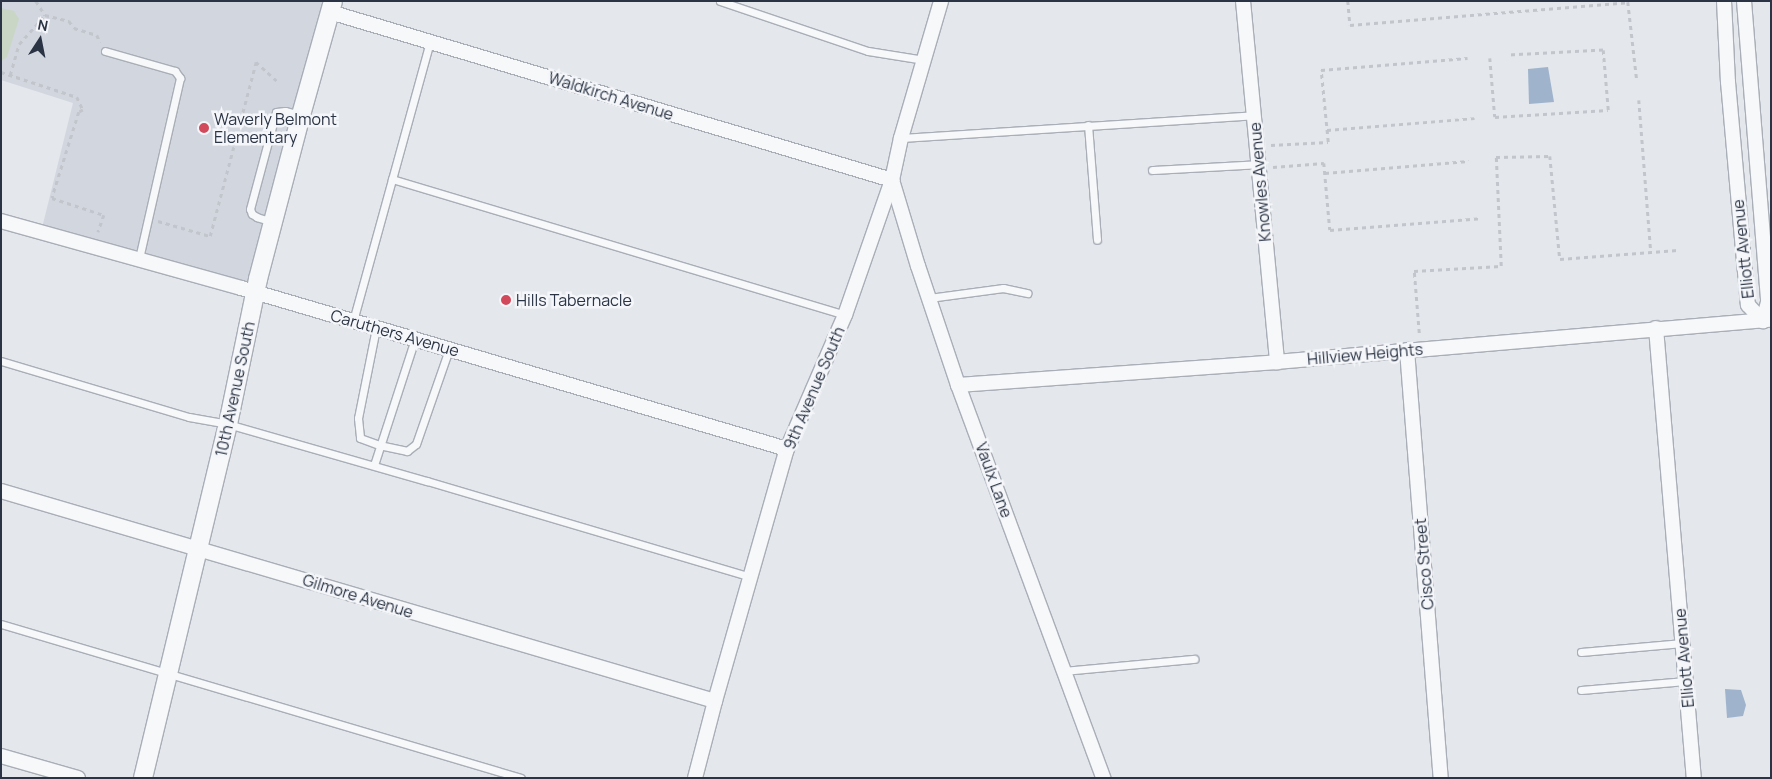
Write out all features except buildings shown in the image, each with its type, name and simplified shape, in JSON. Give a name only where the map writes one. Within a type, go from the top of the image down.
[{"type":"street","name":"9th Avenue South","points":[[695,778],[714,701],[787,449],[845,315],[892,180],[901,138],[941,1]]},
{"type":"street","name":"Knowles Avenue","points":[[1243,1],[1254,115],[1265,165],[1277,362]]},
{"type":"street","name":"Elliott Avenue","points":[[1724,1],[1728,82],[1748,305],[1767,320]]},
{"type":"street","name":"Elliott Avenue","points":[[1744,1],[1768,302],[1767,320]]},
{"type":"street","name":"Waldkirch Avenue","points":[[331,7],[430,42],[892,180]]},
{"type":"street","name":"10th Avenue South","points":[[143,778],[228,424],[273,222],[300,115],[331,7]]},
{"type":"street","name":"Vaulx Lane","points":[[892,180],[958,385],[1103,778]]},
{"type":"street","name":"Caruthers Avenue","points":[[1,220],[256,292],[787,449]]},
{"type":"street","name":"Hillview Heights","points":[[958,385],[1277,362],[1656,328],[1767,320]]},
{"type":"street","name":"Elliott Avenue","points":[[1656,328],[1694,778]]},
{"type":"street","name":"Cisco Street","points":[[1407,350],[1441,778]]},
{"type":"street","name":"Gilmore Avenue","points":[[1,491],[714,701]]},
{"type":"street","points":[[1,756],[78,778]]},
{"type":"lane","points":[[720,1],[868,51],[924,60]]},
{"type":"lane","points":[[353,321],[430,42]]},
{"type":"lane","points":[[105,51],[175,71],[180,78],[139,259]]},
{"type":"lane","points":[[273,222],[252,214],[250,209],[252,200],[276,112],[285,111],[300,115]]},
{"type":"lane","points":[[901,138],[1254,115]]},
{"type":"lane","points":[[1088,126],[1097,240]]},
{"type":"lane","points":[[1152,170],[1265,165]]},
{"type":"lane","points":[[392,179],[845,315]]},
{"type":"lane","points":[[929,298],[1003,288],[1027,293]]},
{"type":"lane","points":[[376,328],[358,418],[360,438],[379,445],[407,451],[416,444],[449,349]]},
{"type":"lane","points":[[374,465],[415,339]]},
{"type":"lane","points":[[1,361],[189,417],[228,424],[374,465],[751,576]]},
{"type":"lane","points":[[1,624],[520,778]]},
{"type":"lane","points":[[1581,652],[1683,643]]},
{"type":"lane","points":[[1064,671],[1194,659]]},
{"type":"lane","points":[[1581,690],[1686,680]]},
{"type":"path","points":[[36,1],[46,15],[69,21],[74,28],[97,35],[105,51]]},
{"type":"path","points":[[1348,1],[1350,25],[1628,2],[1637,81]]},
{"type":"path","points":[[10,75],[19,44],[46,15]]},
{"type":"path","points":[[1490,58],[1495,117],[1608,110],[1603,50],[1509,55]]},
{"type":"path","points":[[1269,146],[1328,142],[1321,70],[1468,58]]},
{"type":"path","points":[[148,218],[210,236],[256,62],[278,82]]},
{"type":"path","points":[[1,72],[77,97],[83,110],[79,112],[52,198],[104,215],[98,232]]},
{"type":"path","points":[[1639,100],[1652,251]]},
{"type":"path","points":[[1327,130],[1475,118]]},
{"type":"path","points":[[1419,333],[1414,271],[1501,266],[1496,157],[1550,156],[1560,259],[1678,250]]},
{"type":"path","points":[[1325,173],[1468,161]]},
{"type":"path","points":[[1265,165],[1324,163],[1330,230],[1481,218]]},
{"type":"shaded area","points":[[1,1],[333,1],[256,292],[41,232],[73,103],[1,80]]},
{"type":"green space","points":[[1,8],[14,11],[19,19],[7,57],[1,61]]},
{"type":"water","points":[[1548,67],[1554,102],[1529,104],[1528,69]]},
{"type":"water","points":[[1725,689],[1741,690],[1746,705],[1743,716],[1727,718]]},
{"type":"place","name":"Waverly Belmont Elementary","points":[[204,128]]},
{"type":"place","name":"Hills Tabernacle","points":[[506,300]]}]
